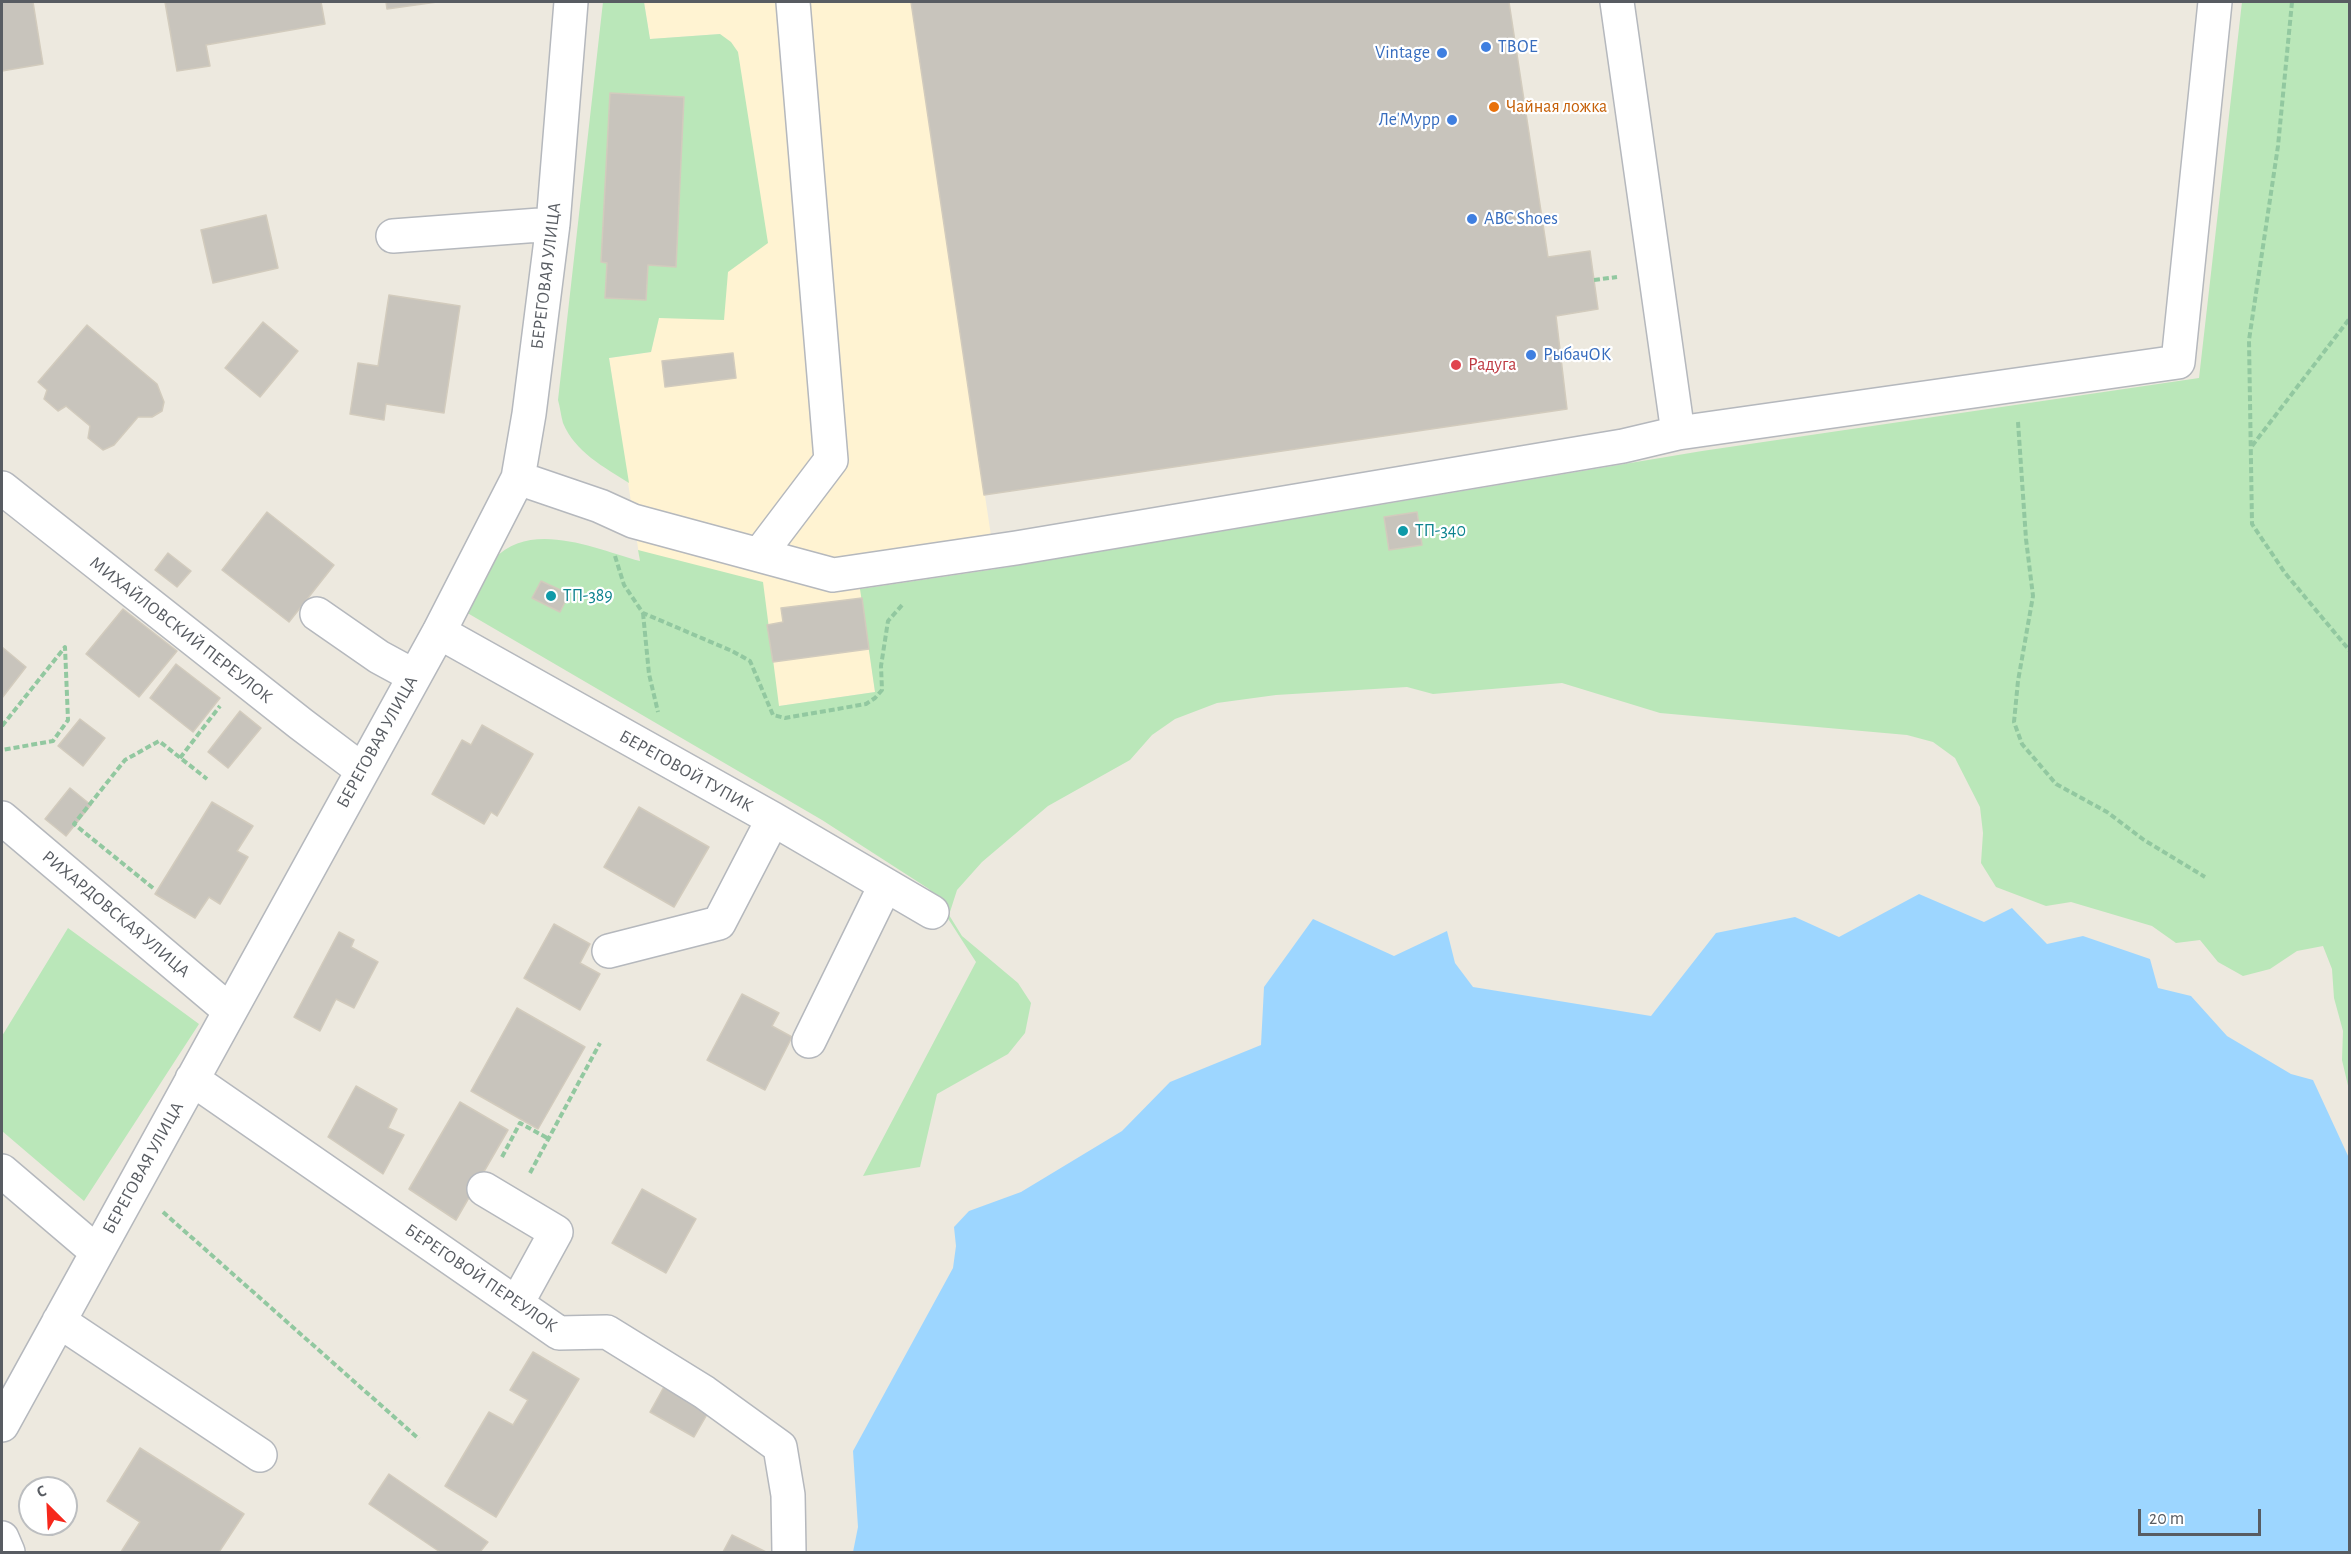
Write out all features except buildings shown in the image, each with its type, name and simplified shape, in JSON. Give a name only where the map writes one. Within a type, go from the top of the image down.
[{"type":"street","name":"БЕРЕГОВАЯ УЛИЦА","points":[[2,1425],[439,632],[518,478],[529,414],[553,224],[571,2]]},
{"type":"street","points":[[759,555],[831,460],[793,2]]},
{"type":"street","points":[[1617,2],[1677,433]]},
{"type":"street","points":[[518,478],[600,506],[633,521],[833,574],[1016,548],[1623,446],[1677,433],[2178,362],[2216,2]]},
{"type":"street","points":[[393,236],[553,224]]},
{"type":"street","name":"МИХАЙЛОВСКИЙ ПЕРЕУЛОК","points":[[2,488],[362,770]]},
{"type":"street","points":[[317,614],[379,657],[414,675]]},
{"type":"street","name":"БЕРЕГОВОЙ ТУПИК","points":[[439,632],[773,819],[932,912]]},
{"type":"street","name":"РИХАРДОВСКАЯ УЛИЦА","points":[[2,818],[230,1011]]},
{"type":"street","points":[[609,951],[718,923],[773,819]]},
{"type":"street","points":[[809,1041],[885,886]]},
{"type":"street","name":"БЕРЕГОВОЙ ПЕРЕУЛОК","points":[[192,1079],[559,1333],[607,1332],[704,1392],[780,1448],[788,1495],[789,1552]]},
{"type":"street","points":[[2,1171],[97,1252]]},
{"type":"street","points":[[484,1189],[556,1232],[517,1304]]},
{"type":"street","points":[[59,1321],[260,1455]]},
{"type":"street","points":[[2,1538],[8,1552]]},
{"type":"path","points":[[2292,2],[2278,146],[2249,340],[2252,524],[2285,573],[2349,651]]},
{"type":"path","points":[[2252,447],[2349,318]]},
{"type":"path","points":[[2016,386],[2026,539],[2033,596],[2018,681],[2014,722],[2022,744],[2056,784],[2107,812],[2144,840],[2205,877]]},
{"type":"path","points":[[600,506],[624,585],[643,613],[649,674],[670,762]]},
{"type":"path","points":[[643,613],[750,661],[773,715],[785,718],[866,704],[875,698],[882,690],[881,666],[888,621],[905,602]]},
{"type":"path","points":[[2,726],[65,647],[68,720],[53,741],[2,750]]},
{"type":"path","points":[[180,758],[227,698]]},
{"type":"path","points":[[153,888],[74,824],[125,760],[159,741],[207,779]]},
{"type":"path","points":[[512,1205],[600,1043]]},
{"type":"path","points":[[484,1189],[520,1124],[549,1139]]},
{"type":"path","points":[[134,1185],[419,1438]]},
{"type":"shaded area","points":[[644,2],[911,2],[996,569],[861,589],[875,692],[779,706],[640,561],[609,358],[651,352],[720,34],[650,39]]},
{"type":"green space","points":[[603,2],[644,2],[650,39],[720,34],[731,42],[738,52],[768,243],[728,272],[724,320],[659,318],[651,352],[609,358],[629,483],[600,465],[575,442],[563,423],[558,400]],"holes":[[[610,94],[684,98],[676,266],[648,265],[646,300],[605,297],[607,263],[601,262]]]},
{"type":"green space","points":[[2242,2],[2349,2],[2349,1090],[2342,1060],[2343,1031],[2334,998],[2332,969],[2323,946],[2297,951],[2270,969],[2243,976],[2218,962],[2200,940],[2176,943],[2152,926],[2071,902],[2046,906],[1996,887],[1981,863],[1983,833],[1980,807],[1955,758],[1933,742],[1907,735],[1660,713],[1562,683],[1433,694],[1407,687],[1276,695],[1217,703],[1175,719],[1152,735],[1130,760],[1048,806],[982,862],[957,890],[949,915],[962,936],[1018,983],[1031,1003],[1025,1033],[1008,1054],[937,1094],[920,1167],[863,1176],[976,962],[929,889],[822,820],[464,611],[494,559],[509,547],[526,541],[545,539],[564,540],[640,561],[638,550],[763,582],[779,706],[875,692],[860,589],[996,569],[1702,451],[2199,378]]},
{"type":"green space","points":[[68,928],[199,1024],[84,1201],[2,1131],[2,1036]]},
{"type":"water","points":[[1919,894],[1984,922],[2012,908],[2047,944],[2083,936],[2150,959],[2158,988],[2191,996],[2227,1036],[2291,1074],[2313,1080],[2349,1158],[2349,1552],[853,1552],[858,1527],[853,1451],[953,1268],[956,1246],[954,1227],[969,1211],[1021,1192],[1122,1131],[1170,1082],[1261,1045],[1264,987],[1313,919],[1394,956],[1447,931],[1455,963],[1473,987],[1651,1016],[1716,933],[1795,917],[1839,937]]},
{"type":"place","name":"ТВОЕ","points":[[1486,47]]},
{"type":"place","name":"Vintage","points":[[1442,53]]},
{"type":"place","name":"Чайная ложка","points":[[1494,107]]},
{"type":"place","name":"Ле'Мурр","points":[[1452,120]]},
{"type":"place","name":"ABC Shoes","points":[[1472,219]]},
{"type":"place","name":"РыбачОК","points":[[1531,355]]},
{"type":"place","name":"Радуга","points":[[1456,365]]},
{"type":"place","name":"ТП-340","points":[[1403,531]]},
{"type":"place","name":"ТП-389","points":[[551,596]]}]
